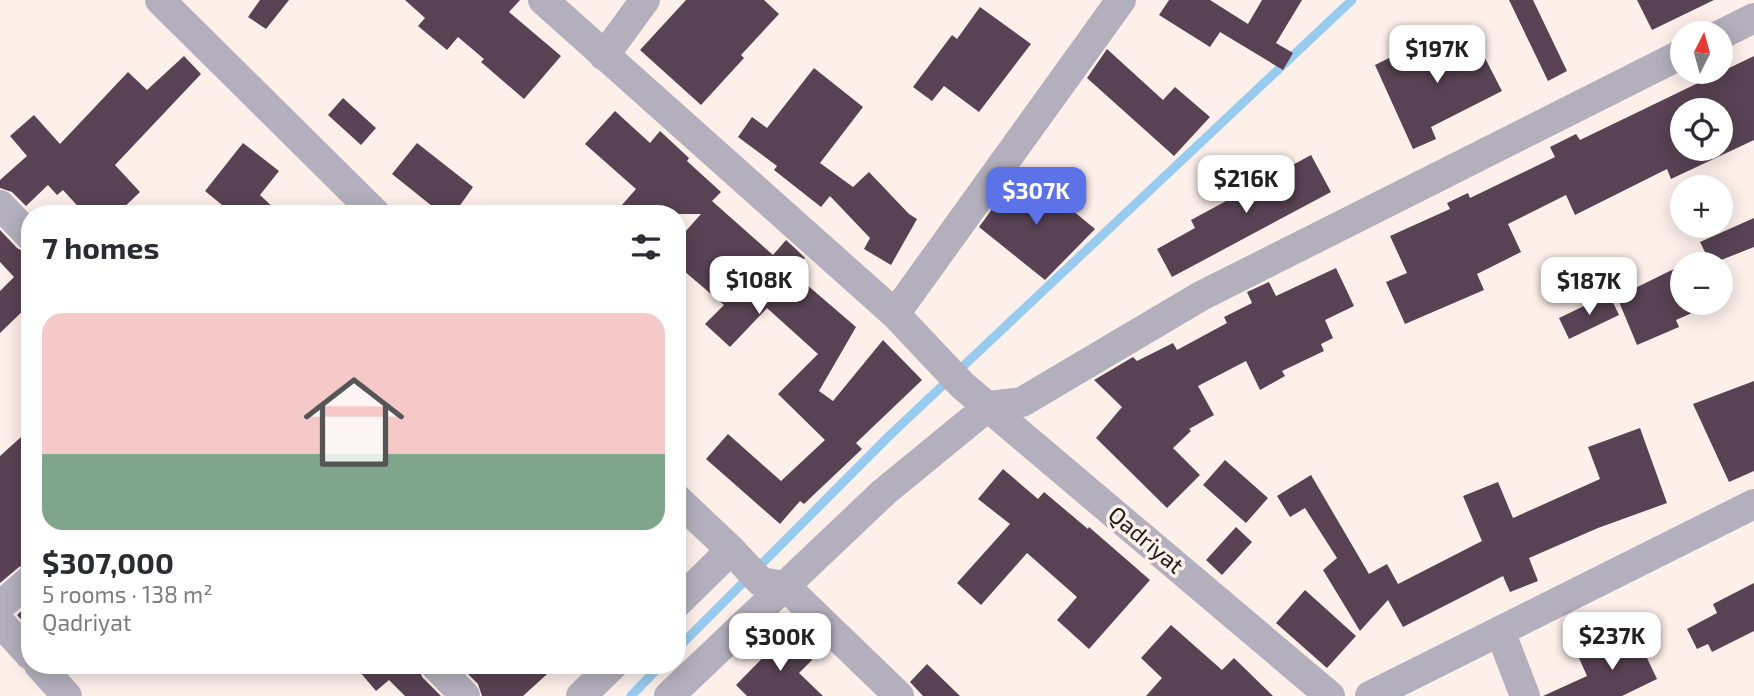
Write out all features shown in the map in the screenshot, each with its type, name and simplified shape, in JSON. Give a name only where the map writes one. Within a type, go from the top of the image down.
[{"type":"street","points":[[160,0],[367,205]]},
{"type":"street","name":"Qadriyat","points":[[543,0],[895,314],[954,376],[1330,696]]},
{"type":"street","points":[[604,56],[645,0]]},
{"type":"street","points":[[895,314],[1121,0]]},
{"type":"street","points":[[1733,28],[1754,18]]},
{"type":"street","points":[[686,599],[755,571],[884,492],[989,406],[1022,402],[1201,296],[1670,60]]},
{"type":"street","points":[[0,205],[21,227]]},
{"type":"street","points":[[1370,696],[1754,504]]},
{"type":"street","points":[[686,507],[899,696]]},
{"type":"street","points":[[686,671],[755,571]]},
{"type":"street","points":[[0,606],[21,588]]},
{"type":"street","points":[[0,622],[21,645]]},
{"type":"street","points":[[1500,631],[1525,696]]},
{"type":"street","points":[[47,674],[67,696]]},
{"type":"street","points":[[444,674],[465,696]]},
{"type":"street","points":[[581,696],[604,674]]},
{"type":"street","points":[[669,696],[684,674]]},
{"type":"building","points":[[260,0],[289,0],[266,29],[248,17]]},
{"type":"building","points":[[405,0],[520,0],[509,12],[561,56],[524,99],[481,62],[484,59],[458,37],[447,50],[418,26],[425,18]]},
{"type":"building","points":[[686,0],[764,0],[779,14],[741,55],[744,58],[701,105],[640,50]]},
{"type":"building","points":[[1169,0],[1210,0],[1248,24],[1262,0],[1302,0],[1276,43],[1293,53],[1283,70],[1220,32],[1210,47],[1159,15]]},
{"type":"building","points":[[1509,0],[1533,0],[1567,71],[1548,81]]},
{"type":"building","points":[[1637,0],[1714,0],[1670,21],[1652,30]]},
{"type":"building","points":[[980,7],[1031,44],[979,112],[944,86],[932,101],[913,87],[952,35],[957,39]]},
{"type":"building","points":[[1471,31],[1502,91],[1431,127],[1436,139],[1413,149],[1375,65],[1415,45],[1420,56]]},
{"type":"building","points":[[1107,49],[1163,100],[1175,87],[1210,117],[1174,156],[1087,78]]},
{"type":"building","points":[[184,56],[201,74],[115,165],[140,192],[126,205],[77,205],[63,190],[57,195],[48,185],[25,205],[12,192],[0,188],[0,180],[27,156],[10,136],[34,115],[60,144],[128,72],[147,90]]},
{"type":"building","points":[[1754,56],[1754,140],[1733,150],[1733,98],[1670,98],[1670,161],[1709,161],[1680,175],[1670,176],[1667,169],[1575,215],[1566,195],[1508,224],[1521,252],[1477,274],[1484,290],[1405,324],[1386,282],[1407,273],[1390,236],[1450,209],[1447,203],[1468,193],[1470,198],[1555,157],[1550,147],[1576,134],[1580,140],[1696,84],[1733,84],[1733,66]]},
{"type":"building","points":[[814,68],[863,107],[820,163],[853,187],[869,172],[917,219],[891,265],[864,249],[870,238],[830,196],[821,207],[774,170],[777,166],[738,137],[752,117],[767,128]]},
{"type":"building","points":[[343,98],[376,128],[361,145],[328,115]]},
{"type":"building","points":[[615,111],[650,143],[660,131],[689,158],[687,161],[721,192],[712,201],[773,255],[786,240],[805,258],[792,272],[856,327],[819,391],[833,401],[883,340],[922,380],[856,443],[862,449],[804,504],[800,501],[780,524],[706,459],[728,434],[781,481],[825,440],[778,394],[818,354],[767,308],[730,347],[705,324],[724,305],[686,273],[686,231],[701,214],[686,214],[686,205],[622,205],[636,189],[585,144]]},
{"type":"building","points":[[243,143],[279,171],[260,195],[271,205],[222,205],[205,191]]},
{"type":"building","points":[[417,143],[473,187],[460,205],[431,205],[392,174]]},
{"type":"building","points":[[1311,155],[1331,192],[1172,277],[1157,249],[1195,228],[1191,220]]},
{"type":"building","points":[[1026,172],[1095,229],[1045,280],[979,227],[998,201],[1001,203]]},
{"type":"building","points":[[1754,218],[1754,247],[1733,255],[1733,252],[1705,252],[1700,242],[1709,238],[1733,238],[1733,227]]},
{"type":"building","points":[[0,230],[21,250],[21,313],[0,333],[0,291],[14,277],[0,262]]},
{"type":"building","points":[[1336,268],[1354,306],[1325,320],[1333,338],[1321,344],[1324,351],[1282,371],[1285,376],[1260,390],[1246,361],[1198,386],[1214,415],[1189,429],[1191,431],[1173,448],[1200,475],[1167,508],[1096,438],[1122,407],[1094,380],[1133,357],[1137,361],[1173,343],[1177,350],[1227,323],[1224,317],[1252,303],[1247,292],[1269,282],[1276,296]]},
{"type":"building","points":[[1670,271],[1670,315],[1687,315],[1676,320],[1679,327],[1637,345],[1617,297]]},
{"type":"building","points":[[1609,294],[1619,315],[1569,339],[1559,318]]},
{"type":"building","points":[[1754,381],[1754,471],[1729,482],[1693,404]]},
{"type":"building","points":[[1640,428],[1667,503],[1598,528],[1529,558],[1538,581],[1510,592],[1503,576],[1403,627],[1388,600],[1360,631],[1323,570],[1337,558],[1305,508],[1290,517],[1277,496],[1311,475],[1369,574],[1387,564],[1398,584],[1482,541],[1463,496],[1498,482],[1513,518],[1600,479],[1588,447]]},
{"type":"building","points":[[21,437],[21,566],[0,583],[0,456]]},
{"type":"building","points":[[1225,460],[1268,498],[1246,523],[1203,485]]},
{"type":"building","points":[[1003,469],[1038,499],[1044,492],[1150,580],[1089,649],[1057,620],[1077,597],[1027,553],[981,605],[957,583],[1010,524],[978,499]]},
{"type":"building","points":[[1236,527],[1252,542],[1222,575],[1206,560]]},
{"type":"building","points":[[1754,583],[1754,631],[1712,652],[1708,644],[1697,649],[1687,629],[1717,613],[1713,604]]},
{"type":"building","points":[[1305,590],[1356,636],[1327,668],[1276,623]]},
{"type":"building","points":[[1171,625],[1222,670],[1234,658],[1273,696],[1146,696],[1162,678],[1141,658]]},
{"type":"building","points":[[786,634],[812,660],[799,673],[823,696],[747,696],[736,685]]},
{"type":"building","points":[[1636,635],[1657,679],[1622,696],[1543,696],[1587,676],[1579,658]]},
{"type":"building","points":[[927,664],[960,696],[923,696],[910,682]]},
{"type":"building","points":[[362,674],[421,674],[441,696],[405,696],[389,680],[376,691]]},
{"type":"building","points":[[468,674],[547,674],[523,696],[482,696],[478,684]]},
{"type":"waterway","points":[[686,640],[889,436],[1352,0]]},
{"type":"waterway","points":[[631,696],[652,674]]}]
